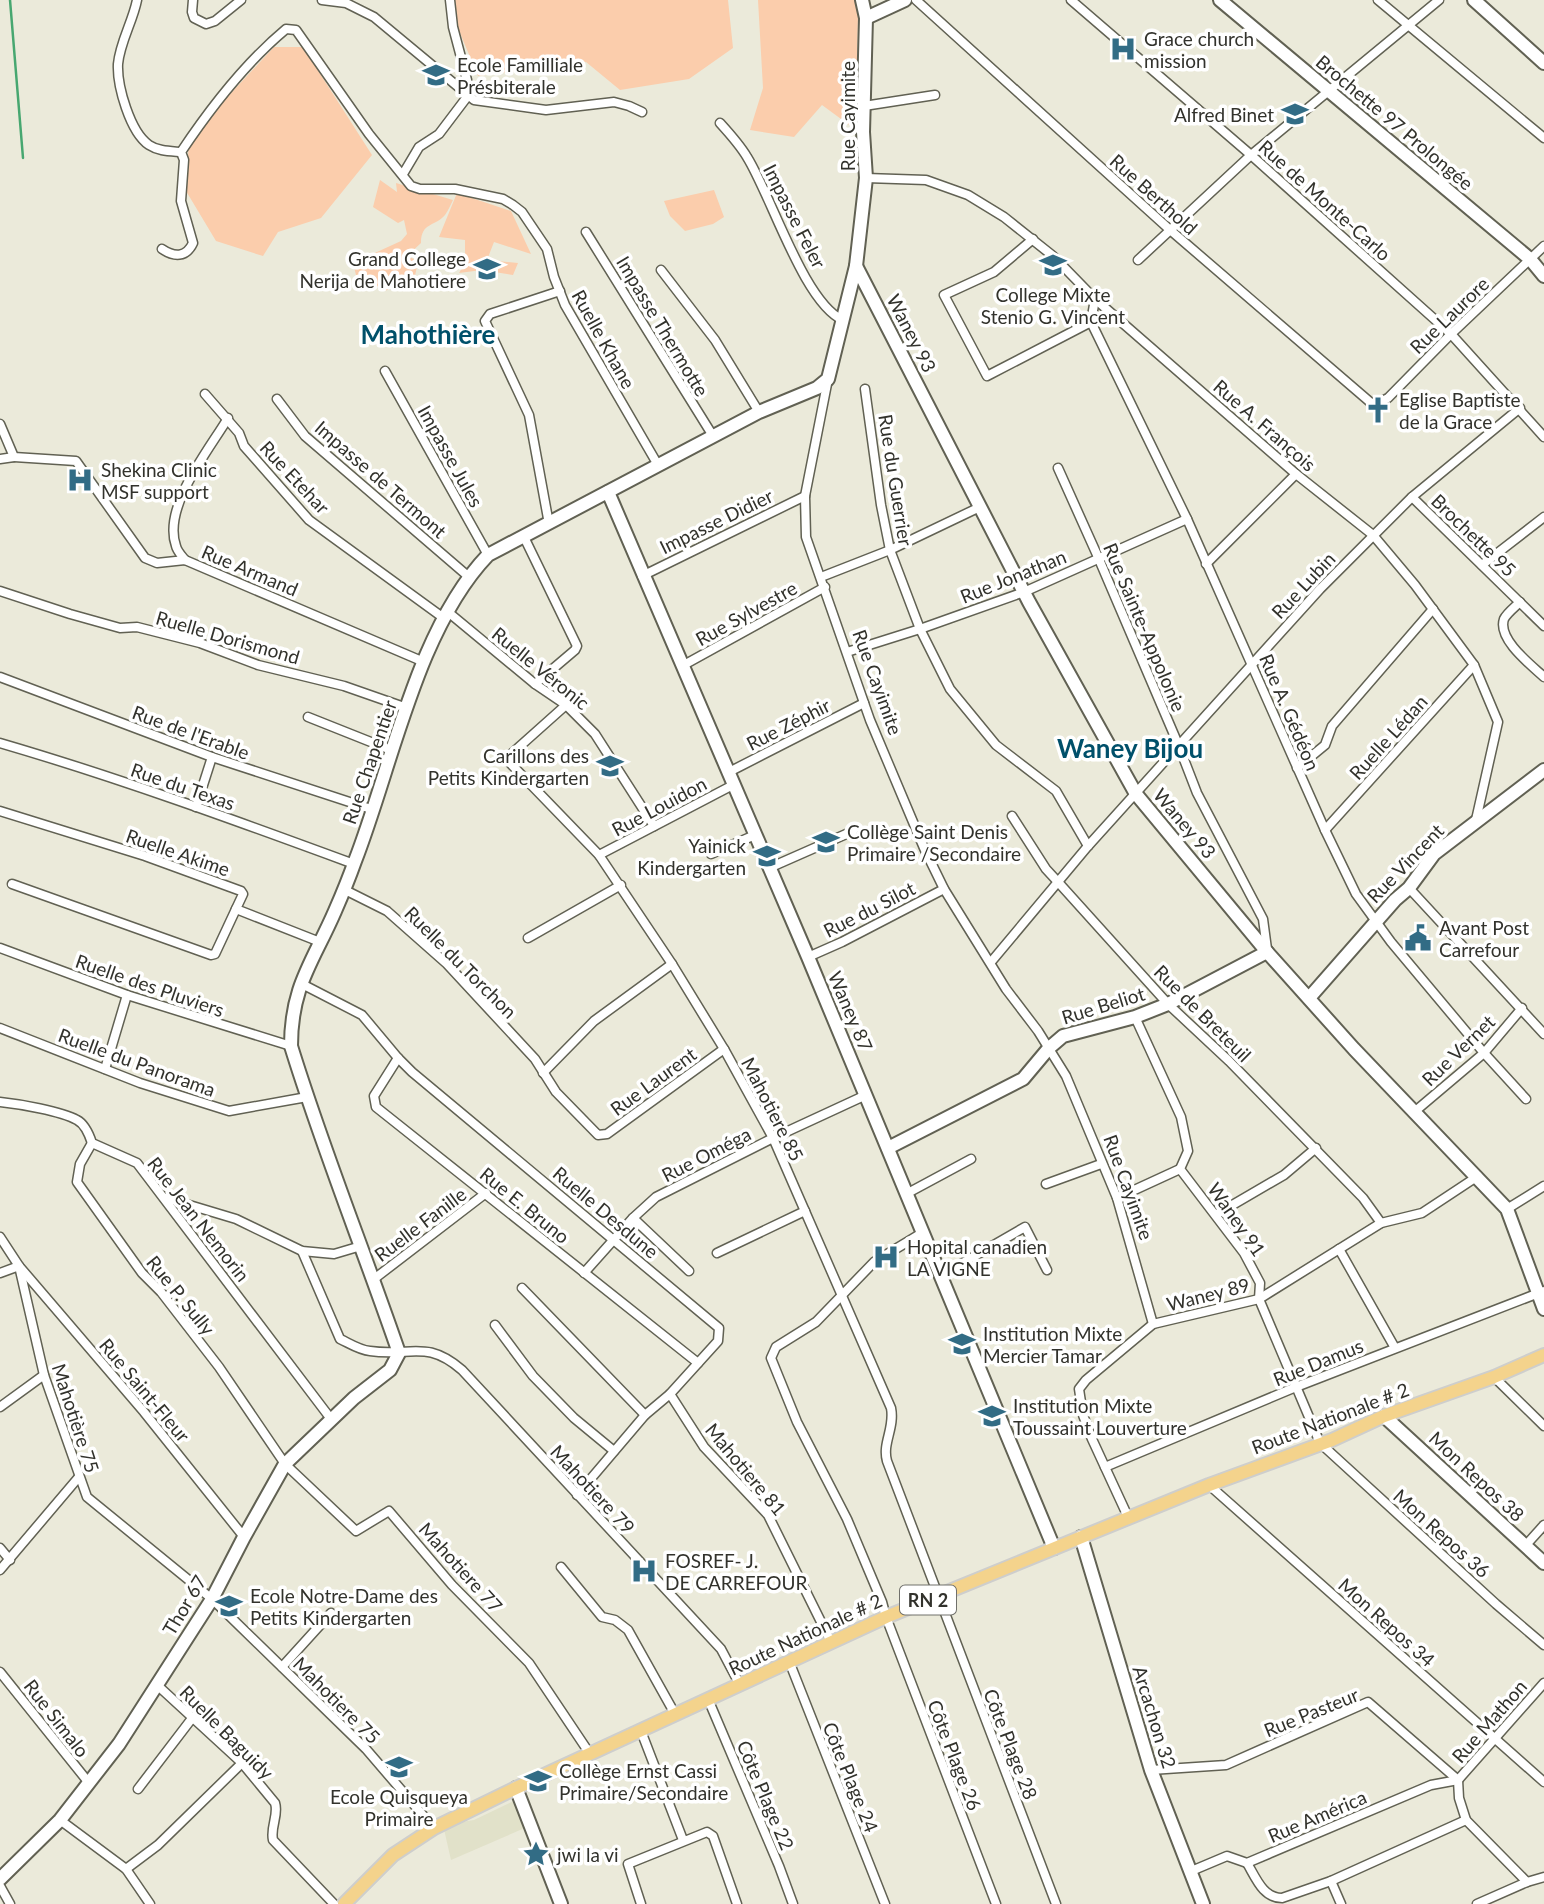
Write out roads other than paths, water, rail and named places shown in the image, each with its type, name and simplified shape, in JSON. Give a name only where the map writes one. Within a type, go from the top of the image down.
[{"type":"main road","name":"Route Nationale # 2","points":[[344,1904],[393,1855],[434,1828],[789,1661],[938,1595],[1209,1485],[1384,1416],[1542,1358]]},
{"type":"street","points":[[137,0],[118,63],[119,84],[127,110],[140,137],[151,146],[164,151],[181,152],[184,160],[181,201],[193,243],[189,250],[181,255],[162,249]]},
{"type":"street","points":[[193,0],[194,18],[206,24],[215,21],[241,0]]},
{"type":"street","points":[[322,0],[346,1],[374,17],[396,33],[467,97],[480,102],[546,110],[614,102],[642,112]]},
{"type":"street","points":[[403,174],[419,147],[439,134],[467,97],[467,80],[453,27],[450,0]]},
{"type":"street","name":"Rue Cayimite","points":[[862,0],[866,18],[866,178],[856,266],[828,379],[804,495],[806,537],[864,703],[924,848],[944,889],[1006,989],[1066,1076],[1116,1198],[1153,1324]]},
{"type":"street","points":[[866,18],[905,0]]},
{"type":"street","name":"Rue Berthold","points":[[916,0],[1169,229],[1363,397],[1376,404]]},
{"type":"street","name":"Rue de Monte-Carlo","points":[[1071,0],[1251,155],[1451,334],[1544,437]]},
{"type":"street","name":"Brochette 97 Prolongée","points":[[1220,0],[1530,259],[1544,276]]},
{"type":"street","points":[[1378,0],[1544,138]]},
{"type":"street","points":[[1138,260],[1251,155],[1439,0]]},
{"type":"street","points":[[1474,0],[1544,64]]},
{"type":"street","name":"Ruelle Khane","points":[[181,152],[209,110],[234,80],[286,29],[296,30],[375,142],[411,186],[420,189],[454,189],[503,200],[522,212],[547,249],[560,291],[606,378],[658,465]]},
{"type":"street","points":[[864,106],[935,95]]},
{"type":"street","name":"Impasse Feler","points":[[720,123],[749,159],[780,230],[824,305],[836,317],[844,320]]},
{"type":"street","name":"Rue A. François","points":[[866,178],[926,180],[968,195],[1004,217],[1033,239],[1095,299],[1296,474],[1373,535],[1474,665],[1498,722],[1476,820]]},
{"type":"street","name":"Impasse Thermotte","points":[[586,232],[713,436]]},
{"type":"street","points":[[1033,239],[993,272],[944,295],[987,376],[1091,322],[1095,299]]},
{"type":"street","name":"Rue Laurore","points":[[1376,404],[1388,398],[1544,246]]},
{"type":"street","name":"Waney 93","points":[[856,266],[1024,592],[1136,793],[1267,952],[1413,1113],[1478,1176],[1507,1209],[1541,1293],[1544,1309]]},
{"type":"street","points":[[661,270],[715,340],[759,412]]},
{"type":"street","points":[[549,524],[529,415],[485,321],[490,314],[560,291]]},
{"type":"street","name":"Rue A. Gédéon","points":[[1091,322],[1187,519],[1356,894],[1375,922],[1526,1099]]},
{"type":"street","name":"Impasse Jules","points":[[386,371],[488,555]]},
{"type":"street","name":"Rue Chapentier","points":[[400,1353],[362,1246],[342,1200],[307,1097],[291,1046],[291,1023],[300,983],[354,864],[374,810],[391,750],[424,662],[446,615],[469,576],[488,555],[759,412],[817,388],[828,379]]},
{"type":"street","name":"Rue du Guerrier","points":[[865,389],[890,550],[920,629],[950,689],[996,744],[1056,791],[1088,846]]},
{"type":"street","name":"Rue Etehar","points":[[205,394],[228,418],[239,433],[244,446],[309,520],[446,615]]},
{"type":"street","name":"Impasse de Termont","points":[[276,399],[305,436],[469,576]]},
{"type":"street","name":"Rue Lubin","points":[[991,962],[1178,744],[1373,535],[1412,497],[1520,408]]},
{"type":"street","points":[[185,559],[176,547],[174,521],[181,496],[228,418]]},
{"type":"street","points":[[0,424],[14,457],[0,459]]},
{"type":"street","name":"Rue Armand","points":[[14,457],[76,461],[145,558],[157,563],[185,559],[424,662]]},
{"type":"street","name":"Rue Sainte-Appolonie","points":[[1058,468],[1197,793],[1263,919],[1267,952]]},
{"type":"street","points":[[1206,564],[1296,474]]},
{"type":"street","name":"Waney 87","points":[[608,492],[808,957],[1054,1548]]},
{"type":"street","name":"Impasse Didier","points":[[642,576],[804,495]]},
{"type":"street","name":"Brochette 95","points":[[1412,497],[1544,626]]},
{"type":"street","points":[[821,577],[890,550],[980,507]]},
{"type":"street","points":[[1482,565],[1544,517]]},
{"type":"street","name":"Rue Jonathan","points":[[847,652],[1024,592],[1187,519]]},
{"type":"street","points":[[524,537],[577,646],[535,684]]},
{"type":"street","name":"Rue Sylvestre","points":[[682,666],[825,587]]},
{"type":"street","name":"Ruelle Dorismond","points":[[0,591],[120,628],[137,627],[200,643],[258,665],[344,686],[407,708]]},
{"type":"street","points":[[1520,602],[1505,617],[1503,629],[1510,644],[1544,677]]},
{"type":"street","points":[[1297,768],[1325,745],[1332,726],[1433,610]]},
{"type":"street","name":"Ruelle Véronic","points":[[446,615],[566,705],[595,734],[654,826]]},
{"type":"street","name":"Ruelle Lédan","points":[[1325,830],[1474,665]]},
{"type":"street","name":"Rue de l'Erable","points":[[0,677],[212,757],[374,810]]},
{"type":"street","name":"Rue Zéphir","points":[[730,779],[864,703]]},
{"type":"street","name":"Mahotiere 85","points":[[566,705],[510,755],[510,763],[599,855],[621,886],[724,1049],[773,1138],[891,1408],[893,1423],[885,1454],[938,1595]]},
{"type":"street","points":[[308,717],[391,750]]},
{"type":"street","name":"Rue du Texas","points":[[0,743],[67,762],[354,864]]},
{"type":"street","points":[[196,807],[212,757]]},
{"type":"street","name":"Rue Vincent","points":[[1309,998],[1375,922],[1409,888],[1434,854],[1544,770]]},
{"type":"street","name":"Rue Louidon","points":[[599,855],[654,826],[730,779]]},
{"type":"street","name":"Ruelle Akime","points":[[0,811],[145,856],[242,891],[236,909]]},
{"type":"street","name":"Rue de Breteuil","points":[[1012,816],[1046,869],[1168,1004],[1316,1148],[1363,1198],[1381,1223]]},
{"type":"street","points":[[769,868],[853,831]]},
{"type":"street","points":[[711,854],[755,835]]},
{"type":"street","points":[[12,884],[211,956],[215,954],[236,909],[320,942]]},
{"type":"street","points":[[528,939],[621,886]]},
{"type":"street","points":[[1409,888],[1544,1034]]},
{"type":"street","name":"Rue du Silot","points":[[808,957],[944,889]]},
{"type":"street","name":"Ruelle du Torchon","points":[[343,890],[387,911],[447,964],[535,1059],[543,1073]]},
{"type":"street","name":"Ruelle des Pluviers","points":[[0,948],[127,995],[291,1046]]},
{"type":"street","name":"Rue Beliot","points":[[888,1148],[1023,1079],[1063,1036],[1135,1017],[1168,1004],[1267,952]]},
{"type":"street","points":[[543,1073],[594,1021],[672,964]]},
{"type":"street","name":"Ruelle Desdune","points":[[300,983],[362,1015],[398,1058],[719,1328],[718,1341],[670,1394],[645,1415],[577,1495]]},
{"type":"street","points":[[105,1069],[127,995]]},
{"type":"street","name":"Rue Vernet","points":[[1413,1113],[1484,1053],[1522,1008]]},
{"type":"street","points":[[1116,1198],[1180,1169],[1188,1151],[1181,1117],[1135,1017]]},
{"type":"street","name":"Ruelle du Panorama","points":[[0,1028],[105,1069],[229,1111],[307,1097]]},
{"type":"street","name":"Rue Laurent","points":[[543,1073],[556,1091],[598,1135],[603,1136],[724,1049]]},
{"type":"street","name":"Rue E. Bruno","points":[[398,1058],[374,1096],[376,1107],[698,1363]]},
{"type":"street","name":"Rue Oméga","points":[[584,1273],[633,1218],[656,1197],[866,1095]]},
{"type":"street","name":"Rue Jean Nemorin","points":[[0,1102],[23,1104],[78,1120],[88,1130],[92,1143],[137,1163],[331,1419]]},
{"type":"street","name":"Rue P. Sully","points":[[92,1143],[80,1164],[77,1182],[142,1273],[161,1292],[219,1367],[285,1464]]},
{"type":"street","points":[[1216,1214],[1284,1175],[1316,1148]]},
{"type":"street","points":[[906,1194],[971,1159]]},
{"type":"street","points":[[1046,1184],[1101,1164]]},
{"type":"street","name":"Waney 91","points":[[1180,1169],[1244,1253],[1260,1283],[1259,1299],[1320,1443]]},
{"type":"street","name":"Waney 89","points":[[1129,1519],[1083,1415],[1079,1388],[1153,1324],[1259,1299],[1381,1223],[1422,1213],[1478,1176]]},
{"type":"street","points":[[1507,1209],[1544,1186]]},
{"type":"street","name":"Ruelle Fanille","points":[[374,1279],[486,1193]]},
{"type":"street","points":[[165,1197],[236,1219],[302,1251],[334,1254],[362,1246]]},
{"type":"street","points":[[718,1253],[806,1211]]},
{"type":"street","points":[[633,1218],[689,1270]]},
{"type":"street","points":[[940,1276],[1025,1227],[1047,1270]]},
{"type":"street","points":[[841,1296],[874,1262],[922,1233]]},
{"type":"street","name":"Mahotière 75","points":[[0,1237],[19,1266],[44,1375],[78,1478],[87,1497],[212,1599]]},
{"type":"street","points":[[1339,1249],[1395,1348]]},
{"type":"street","name":"Mahotiere 79","points":[[302,1251],[340,1339],[366,1351],[400,1353],[420,1349],[433,1352],[448,1358],[462,1370],[721,1649],[740,1685]]},
{"type":"street","points":[[0,1273],[19,1266]]},
{"type":"street","name":"Rue Saint-Fleur","points":[[19,1266],[144,1412],[244,1537]]},
{"type":"street","points":[[522,1288],[645,1415]]},
{"type":"street","name":"Rue Damus","points":[[1105,1467],[1296,1387],[1541,1293]]},
{"type":"street","name":"Côte Plage 26","points":[[841,1296],[808,1328],[782,1341],[771,1358],[797,1422],[847,1519],[882,1602],[996,1904]]},
{"type":"street","points":[[495,1325],[533,1377],[574,1418],[614,1451]]},
{"type":"street","name":"Thor 67","points":[[1,1878],[60,1820],[119,1744],[212,1599],[285,1464],[354,1398],[390,1370],[400,1353]]},
{"type":"street","points":[[0,1407],[44,1375]]},
{"type":"street","points":[[1494,1377],[1544,1426]]},
{"type":"street","name":"Mahotiere 81","points":[[670,1394],[704,1447],[768,1515],[831,1642]]},
{"type":"street","name":"Mon Repos 38","points":[[1384,1416],[1544,1563]]},
{"type":"street","name":"Mon Repos 36","points":[[1320,1443],[1544,1645]]},
{"type":"street","name":"Mahotiere 77","points":[[285,1464],[356,1531],[389,1511],[452,1585],[529,1663],[590,1754]]},
{"type":"street","points":[[0,1570],[78,1478]]},
{"type":"street","name":"Mon Repos 34","points":[[1209,1485],[1544,1782]]},
{"type":"street","points":[[1525,1546],[1544,1525]]},
{"type":"street","name":"Arcachon 32","points":[[1081,1537],[1151,1770],[1203,1904]]},
{"type":"street","points":[[0,1548],[10,1560]]},
{"type":"street","points":[[561,1567],[602,1617],[615,1620],[628,1630],[675,1714]]},
{"type":"street","name":"Côte Plage 28","points":[[938,1595],[1056,1904]]},
{"type":"street","name":"Mahotiere 75","points":[[212,1599],[366,1749],[434,1828]]},
{"type":"street","points":[[282,1667],[331,1613]]},
{"type":"street","name":"Côte Plage 24","points":[[789,1661],[885,1904]]},
{"type":"street","name":"Rue Simalo","points":[[0,1672],[89,1783]]},
{"type":"street","name":"Rue Mathon","points":[[1458,1780],[1544,1683]]},
{"type":"street","name":"Ruelle Baguidy","points":[[156,1684],[242,1763],[275,1803],[271,1833],[273,1840],[334,1904]]},
{"type":"street","name":"Côte Plage 22","points":[[708,1699],[793,1904]]},
{"type":"street","name":"Rue Pasteur","points":[[1151,1770],[1226,1765],[1368,1702],[1458,1780]]},
{"type":"street","points":[[138,1790],[193,1717]]},
{"type":"street","points":[[641,1731],[684,1840]]},
{"type":"street","points":[[126,1869],[158,1844],[242,1763]]},
{"type":"street","points":[[1458,1780],[1466,1820],[1527,1882]]},
{"type":"street","name":"Rue América","points":[[1189,1872],[1227,1856],[1247,1863],[1431,1785],[1458,1780]]},
{"type":"street","points":[[516,1788],[561,1904]]},
{"type":"street","points":[[60,1820],[126,1869],[150,1904]]},
{"type":"street","points":[[1247,1863],[1266,1893],[1282,1898],[1331,1881],[1466,1820]]},
{"type":"street","points":[[641,1904],[628,1864],[707,1832],[713,1836],[737,1904]]},
{"type":"street","points":[[1478,1904],[1495,1901],[1527,1882],[1544,1877]]},
{"type":"street","points":[[1,1878],[10,1904]]},
{"type":"street","points":[[1331,1881],[1341,1904]]},
{"type":"waterway","points":[[10,0],[23,158]]},
{"type":"place","name":"Grace church mission","points":[[1123,49]]},
{"type":"place","name":"Ecole Familliale Présbiterale","points":[[436,75]]},
{"type":"place","name":"Alfred Binet","points":[[1295,114]]},
{"type":"place","name":"College Mixte Stenio G. Vincent","points":[[1053,265]]},
{"type":"place","name":"Grand College Nerija de Mahotiere","points":[[487,269]]},
{"type":"place","name":"Eglise Baptiste de la Grace","points":[[1378,410]]},
{"type":"place","name":"Shekina Clinic MSF support","points":[[80,480]]},
{"type":"place","name":"Carillons des Petits Kindergarten","points":[[610,766]]},
{"type":"place","name":"Collège Saint Denis Primaire /Secondaire","points":[[826,842]]},
{"type":"place","name":"Yainick Kindergarten","points":[[767,856]]},
{"type":"place","name":"Avant Post Carrefour","points":[[1418,938]]},
{"type":"place","name":"Hopital canadien LA VIGNE","points":[[886,1257]]},
{"type":"place","name":"Institution Mixte Mercier Tamar","points":[[962,1344]]},
{"type":"place","name":"Institution Mixte Toussaint Louverture","points":[[992,1416]]},
{"type":"place","name":"FOSREF- J. DE CARREFOUR","points":[[644,1571]]},
{"type":"place","name":"Ecole Notre-Dame des Petits Kindergarten","points":[[229,1606]]},
{"type":"place","name":"Ecole Quisqueya Primaire","points":[[399,1767]]},
{"type":"place","name":"Collège Ernst Cassi Primaire/Secondaire","points":[[538,1781]]},
{"type":"place","name":"jwi la vi","points":[[536,1854]]},
{"type":"district","name":"Mahothière","points":[[428,334]]},
{"type":"district","name":"Waney Bijou","points":[[1130,748]]}]
